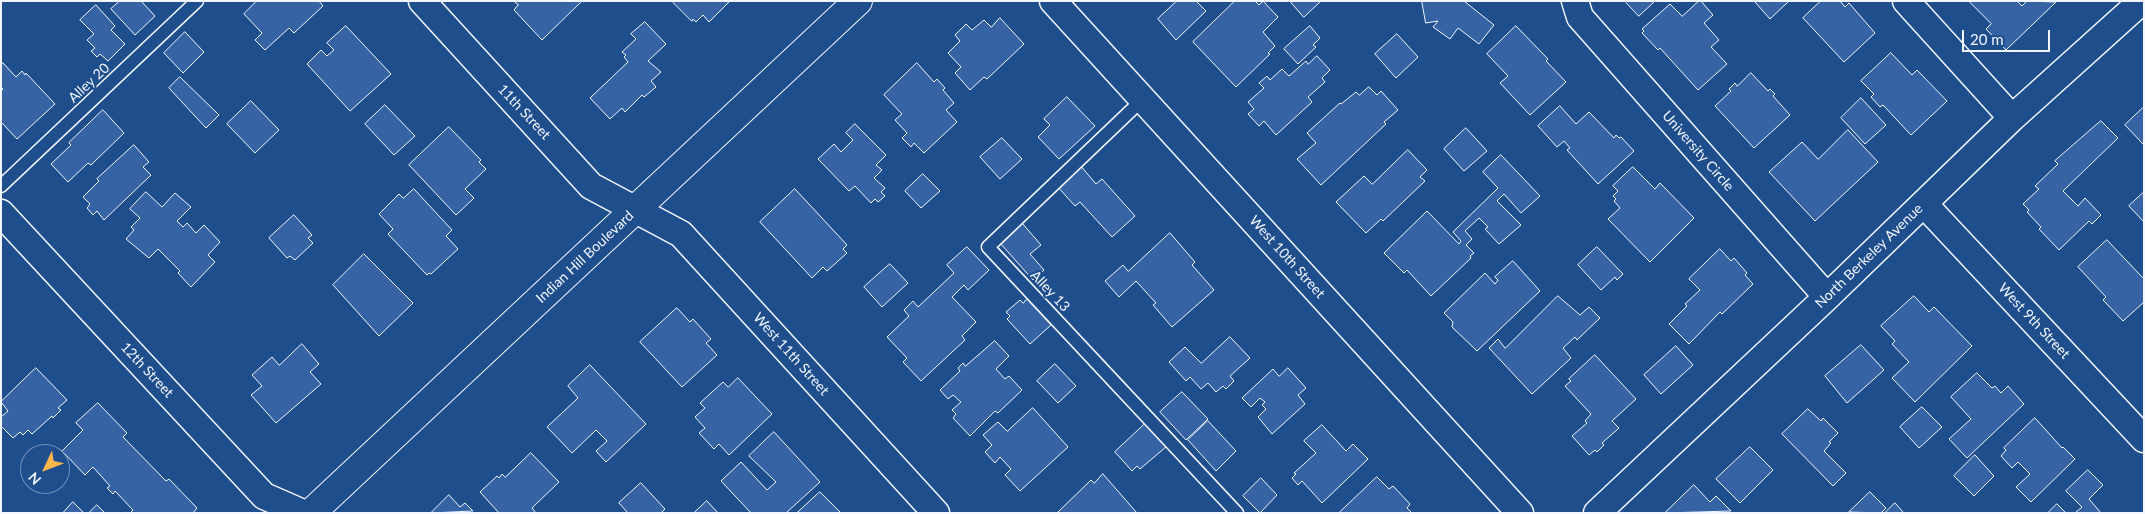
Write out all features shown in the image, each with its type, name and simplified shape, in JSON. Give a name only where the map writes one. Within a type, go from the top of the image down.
[{"type":"main road","name":"Indian Hill Boulevard","points":[[311,513],[858,1]]},
{"type":"street","name":"11th Street","points":[[422,1],[591,186],[636,210]]},
{"type":"street","name":"West 10th Street","points":[[1053,1],[1520,513]]},
{"type":"street","name":"University Circle","points":[[1575,1],[1580,17],[1827,297]]},
{"type":"street","points":[[1906,1],[2012,118]]},
{"type":"street","name":"North Berkeley Avenue","points":[[1596,513],[1827,297],[2012,118],[2142,1]]},
{"type":"street","name":"West 9th Street","points":[[1924,204],[2144,439]]},
{"type":"street","name":"West 11th Street","points":[[636,210],[681,234],[936,513]]},
{"type":"street","name":"12th Street","points":[[1,212],[264,496],[303,513]]},
{"type":"lane","name":"Alley 20","points":[[1,186],[197,1]]},
{"type":"lane","name":"Alley 13","points":[[1143,99],[988,247],[1237,513]]},
{"type":"building","points":[[120,1],[141,1],[155,16],[135,35],[111,9]]},
{"type":"building","points":[[257,1],[319,1],[323,6],[294,33],[289,28],[265,50],[255,40],[262,33],[244,14]]},
{"type":"building","points":[[514,1],[582,1],[542,40],[514,10],[518,5]]},
{"type":"building","points":[[672,1],[729,2],[709,22],[703,15],[696,22],[693,19],[692,21]]},
{"type":"building","points":[[1177,1],[1196,1],[1206,11],[1176,40],[1158,19]]},
{"type":"building","points":[[1235,1],[1255,1],[1259,5],[1263,1],[1278,17],[1263,32],[1275,46],[1268,53],[1270,54],[1236,87],[1193,42]]},
{"type":"building","points":[[1290,1],[1321,1],[1304,17]]},
{"type":"building","points":[[1422,1],[1464,1],[1494,25],[1479,44],[1458,28],[1450,39],[1433,27],[1438,21],[1426,23]]},
{"type":"building","points":[[1625,1],[1655,1],[1639,16]]},
{"type":"building","points":[[1699,1],[1713,15],[1704,23],[1719,40],[1711,47],[1727,64],[1698,90],[1660,48],[1658,50],[1642,33],[1644,31],[1642,29],[1670,4],[1682,16]]},
{"type":"building","points":[[1756,1],[1789,1],[1770,19]]},
{"type":"building","points":[[1821,1],[1840,1],[1845,7],[1849,3],[1875,33],[1844,62],[1803,18]]},
{"type":"building","points":[[1969,1],[2017,1],[2022,6],[2027,1],[2056,2],[2006,50],[1986,29],[1991,24]]},
{"type":"building","points":[[96,5],[115,26],[111,30],[125,44],[108,61],[100,54],[97,57],[91,51],[95,48],[87,40],[94,34],[80,20]]},
{"type":"building","points":[[1000,18],[1024,44],[987,79],[984,77],[970,90],[955,73],[961,67],[948,53],[960,41],[955,35],[966,24],[972,30],[984,20],[991,27]]},
{"type":"building","points":[[645,22],[666,44],[648,61],[661,72],[651,81],[656,87],[644,97],[642,95],[625,112],[622,108],[610,119],[590,98],[628,62],[624,57],[626,55],[622,52],[636,39],[631,34]]},
{"type":"building","points":[[346,26],[391,74],[350,111],[307,64],[321,50],[327,56],[334,50],[327,43]]},
{"type":"building","points":[[1310,26],[1320,38],[1313,45],[1316,47],[1298,64],[1284,49]]},
{"type":"building","points":[[1516,26],[1548,59],[1546,61],[1566,82],[1530,115],[1500,83],[1508,76],[1487,54]]},
{"type":"building","points":[[185,32],[204,52],[183,73],[164,53]]},
{"type":"building","points":[[1397,34],[1418,57],[1396,78],[1375,54]]},
{"type":"building","points":[[1891,53],[1912,75],[1917,70],[1947,101],[1911,135],[1883,105],[1880,107],[1871,97],[1874,94],[1861,81]]},
{"type":"building","points":[[1317,56],[1330,70],[1322,78],[1325,82],[1308,97],[1312,102],[1276,135],[1264,121],[1259,126],[1248,114],[1254,109],[1248,102],[1264,88],[1259,83],[1267,76],[1270,80],[1282,69],[1289,76],[1306,61],[1308,64]]},
{"type":"building","points":[[3,63],[16,77],[22,71],[25,75],[26,73],[55,104],[17,139],[1,122],[1,91],[3,89],[1,87],[1,65]]},
{"type":"building","points":[[917,63],[934,82],[937,79],[945,88],[943,90],[954,103],[946,110],[957,122],[924,153],[914,143],[911,147],[902,138],[907,133],[895,120],[902,114],[884,95]]},
{"type":"building","points":[[1751,73],[1768,91],[1770,89],[1775,94],[1773,96],[1790,115],[1754,148],[1715,106],[1731,91],[1729,89],[1735,83],[1737,86]]},
{"type":"building","points":[[180,77],[219,115],[206,128],[169,88]]},
{"type":"building","points":[[1369,87],[1377,95],[1381,91],[1398,110],[1384,122],[1386,124],[1321,185],[1297,159],[1316,143],[1307,133],[1340,103],[1356,92],[1359,95]]},
{"type":"building","points":[[1067,97],[1095,126],[1059,159],[1038,137],[1050,125],[1044,119]]},
{"type":"building","points":[[1861,98],[1886,125],[1865,144],[1841,118]]},
{"type":"building","points":[[251,101],[279,130],[255,153],[227,124]]},
{"type":"building","points":[[385,105],[415,136],[394,155],[365,124]]},
{"type":"building","points":[[1560,106],[1576,124],[1589,112],[1614,138],[1616,135],[1619,138],[1621,137],[1634,151],[1598,184],[1567,150],[1570,148],[1564,141],[1557,147],[1538,126]]},
{"type":"building","points":[[2144,109],[2144,145],[2125,125]]},
{"type":"building","points":[[103,110],[124,133],[91,165],[88,163],[68,182],[51,164],[71,145],[69,143]]},
{"type":"building","points":[[2101,121],[2118,138],[2063,191],[2078,206],[2085,198],[2101,215],[2092,224],[2089,221],[2059,250],[2039,229],[2041,227],[2027,212],[2029,210],[2023,204],[2039,189],[2035,186],[2058,164],[2055,161]]},
{"type":"building","points":[[855,124],[886,155],[876,165],[882,170],[874,178],[885,188],[881,192],[885,196],[878,202],[875,199],[871,203],[855,186],[849,191],[818,159],[834,144],[841,152],[853,140],[846,133]]},
{"type":"building","points":[[449,127],[481,160],[479,162],[486,169],[465,189],[474,198],[456,215],[409,165]]},
{"type":"building","points":[[1466,128],[1487,151],[1464,171],[1444,149]]},
{"type":"building","points":[[1848,130],[1878,162],[1815,221],[1769,172],[1802,142],[1818,159]]},
{"type":"building","points":[[1002,138],[1022,159],[1000,179],[980,157]]},
{"type":"building","points":[[134,145],[149,162],[143,167],[151,175],[104,220],[97,211],[93,215],[87,208],[90,204],[83,197],[99,181],[97,179]]},
{"type":"building","points":[[1408,150],[1427,170],[1420,177],[1425,181],[1383,221],[1381,219],[1366,233],[1336,202],[1364,176],[1372,184]]},
{"type":"building","points":[[1501,155],[1540,196],[1521,213],[1504,194],[1497,201],[1521,225],[1499,244],[1485,229],[1488,227],[1479,218],[1465,231],[1472,239],[1466,245],[1474,253],[1470,256],[1471,258],[1431,296],[1407,270],[1404,273],[1384,253],[1427,211],[1459,244],[1461,241],[1453,232],[1498,188],[1483,172]]},
{"type":"building","points":[[1080,165],[1096,184],[1102,179],[1135,216],[1112,237],[1080,202],[1075,206],[1057,186]]},
{"type":"building","points":[[1633,167],[1655,189],[1660,183],[1694,218],[1650,262],[1608,219],[1620,208],[1614,201],[1616,199],[1613,196],[1618,191],[1613,186]]},
{"type":"building","points":[[923,174],[940,191],[921,208],[905,191]]},
{"type":"building","points":[[414,189],[452,230],[446,236],[458,249],[431,274],[427,275],[388,234],[393,229],[379,214],[399,194],[403,198]]},
{"type":"building","points":[[795,189],[847,245],[843,249],[847,253],[827,271],[823,267],[812,278],[760,222]]},
{"type":"building","points":[[146,192],[162,207],[175,193],[191,207],[177,221],[183,227],[187,223],[196,233],[204,225],[220,242],[208,255],[215,262],[191,287],[178,273],[180,271],[158,249],[149,258],[126,239],[134,230],[131,227],[140,218],[130,209]]},
{"type":"building","points":[[2144,192],[2144,222],[2129,206]]},
{"type":"building","points":[[294,215],[312,235],[308,238],[313,243],[295,260],[290,256],[287,258],[269,238]]},
{"type":"building","points":[[1022,223],[1041,245],[1030,254],[1044,270],[1033,280],[1000,243]]},
{"type":"building","points":[[1170,233],[1195,262],[1192,265],[1214,290],[1172,327],[1153,305],[1156,303],[1136,281],[1119,297],[1105,281],[1123,265],[1128,271]]},
{"type":"building","points":[[2107,240],[2144,279],[2144,302],[2123,321],[2103,300],[2106,297],[2078,267]]},
{"type":"building","points":[[967,247],[989,270],[968,290],[964,285],[952,297],[976,322],[962,336],[965,340],[921,381],[903,362],[907,358],[887,337],[909,316],[904,310],[913,301],[918,307],[954,273],[947,265]]},
{"type":"building","points":[[1597,247],[1623,274],[1617,280],[1615,277],[1601,290],[1578,265]]},
{"type":"building","points":[[1720,249],[1731,261],[1734,258],[1747,273],[1745,275],[1753,284],[1722,314],[1720,312],[1689,344],[1669,324],[1687,306],[1685,304],[1700,290],[1689,279]]},
{"type":"building","points":[[364,254],[413,303],[379,336],[333,285]]},
{"type":"building","points":[[1513,261],[1540,291],[1477,351],[1452,327],[1453,322],[1444,313],[1485,273],[1495,284],[1498,280],[1495,277]]},
{"type":"building","points":[[890,264],[908,283],[882,307],[864,287]]},
{"type":"building","points":[[1558,296],[1580,315],[1589,307],[1600,318],[1577,340],[1575,337],[1563,348],[1571,358],[1532,394],[1489,348],[1498,339],[1505,348]]},
{"type":"building","points":[[1914,296],[1929,312],[1934,307],[1972,346],[1915,402],[1892,378],[1909,362],[1892,344],[1895,341],[1881,326]]},
{"type":"building","points":[[1027,299],[1051,325],[1030,344],[1007,319],[1010,316],[1006,312],[1020,300],[1023,303]]},
{"type":"building","points":[[677,308],[690,322],[693,319],[711,339],[706,343],[717,355],[682,387],[640,342]]},
{"type":"building","points":[[1230,337],[1250,358],[1230,376],[1234,381],[1226,389],[1223,386],[1216,392],[1208,383],[1201,389],[1190,377],[1186,381],[1169,362],[1185,347],[1201,363]]},
{"type":"building","points":[[995,341],[1009,356],[996,369],[1005,379],[1009,376],[1022,390],[998,413],[995,411],[970,436],[953,418],[956,414],[952,410],[961,402],[953,395],[948,399],[940,390],[960,371],[958,368],[963,363],[965,366]]},
{"type":"building","points":[[302,344],[319,364],[310,372],[321,384],[276,423],[251,395],[262,386],[252,375],[272,357],[279,365]]},
{"type":"building","points":[[1861,345],[1884,370],[1847,403],[1825,376]]},
{"type":"building","points":[[1676,346],[1693,365],[1661,394],[1644,375]]},
{"type":"building","points":[[1595,355],[1636,399],[1612,421],[1619,428],[1602,443],[1604,445],[1597,452],[1595,450],[1589,455],[1572,436],[1587,423],[1585,421],[1591,414],[1565,386],[1571,381],[1569,379]]},
{"type":"building","points":[[1055,364],[1076,386],[1058,403],[1037,381]]},
{"type":"building","points":[[590,365],[646,424],[606,462],[596,451],[607,441],[596,430],[572,453],[547,427],[578,398],[568,386]]},
{"type":"building","points":[[36,368],[67,400],[58,408],[61,410],[53,418],[52,416],[32,434],[28,430],[23,435],[20,432],[13,438],[1,426],[1,417],[8,411],[1,402]]},
{"type":"building","points":[[1288,368],[1306,388],[1298,395],[1305,404],[1272,434],[1258,417],[1266,409],[1262,405],[1265,402],[1260,398],[1251,407],[1242,398],[1273,369],[1279,376]]},
{"type":"building","points":[[1977,373],[1992,388],[1995,386],[2001,393],[2008,386],[2024,404],[1967,458],[1949,439],[1971,419],[1951,397]]},
{"type":"building","points":[[738,378],[772,414],[729,455],[719,444],[714,449],[699,433],[705,428],[695,417],[705,408],[700,403],[723,382],[728,387]]},
{"type":"building","points":[[1182,392],[1208,419],[1186,440],[1160,412]]},
{"type":"building","points":[[98,403],[127,433],[123,437],[166,481],[169,479],[197,508],[193,513],[130,513],[133,510],[115,491],[113,494],[107,488],[110,486],[93,467],[85,475],[70,459],[69,444],[83,430],[76,423]]},
{"type":"building","points":[[1922,407],[1942,427],[1919,448],[1900,427]]},
{"type":"building","points":[[1033,408],[1068,447],[1020,491],[1005,475],[1011,469],[1000,457],[995,463],[985,452],[992,445],[983,435],[998,422],[1007,431]]},
{"type":"building","points":[[1808,409],[1821,421],[1823,418],[1838,433],[1829,442],[1831,443],[1824,451],[1846,473],[1833,486],[1782,434]]},
{"type":"building","points":[[2035,418],[2062,448],[2075,459],[2031,502],[2016,487],[2030,474],[2018,462],[2012,468],[2001,456],[2006,450],[2004,448]]},
{"type":"building","points":[[1208,421],[1236,451],[1216,471],[1188,440]]},
{"type":"building","points":[[1146,423],[1167,446],[1140,469],[1137,466],[1132,471],[1115,452]]},
{"type":"building","points":[[1322,425],[1346,451],[1353,444],[1368,459],[1322,503],[1302,481],[1298,485],[1292,478],[1296,474],[1294,473],[1316,453],[1304,441]]},
{"type":"building","points":[[774,432],[820,482],[786,513],[751,513],[721,481],[741,462],[767,490],[776,482],[749,456]]},
{"type":"building","points":[[1750,447],[1773,470],[1740,503],[1716,479]]},
{"type":"building","points":[[531,453],[559,482],[532,508],[536,513],[499,513],[480,492],[497,476],[499,478],[502,474],[505,477]]},
{"type":"building","points":[[1975,455],[1994,476],[1974,496],[1954,476]]},
{"type":"building","points":[[2088,470],[2103,485],[2089,499],[2101,513],[2075,513],[2082,507],[2066,491]]},
{"type":"building","points":[[1103,474],[1137,513],[1057,513],[1091,480],[1094,483]]},
{"type":"building","points":[[1377,477],[1389,489],[1393,486],[1410,504],[1407,508],[1412,513],[1339,513]]},
{"type":"building","points":[[1261,478],[1277,495],[1260,513],[1243,496]]},
{"type":"building","points":[[641,483],[665,509],[661,513],[626,513],[619,503]]},
{"type":"building","points":[[1694,485],[1710,502],[1716,496],[1731,511],[1665,513]]},
{"type":"building","points":[[820,492],[841,513],[797,513]]},
{"type":"building","points":[[1870,492],[1886,508],[1881,513],[1849,512]]},
{"type":"building","points":[[449,495],[460,507],[465,503],[473,511],[431,513]]},
{"type":"building","points":[[707,501],[718,513],[694,513]]},
{"type":"building","points":[[73,502],[84,513],[63,513]]},
{"type":"building","points":[[1895,503],[1904,513],[1885,513]]},
{"type":"building","points":[[2057,504],[2066,513],[2048,513]]},
{"type":"building","points":[[97,505],[105,513],[89,513]]}]
